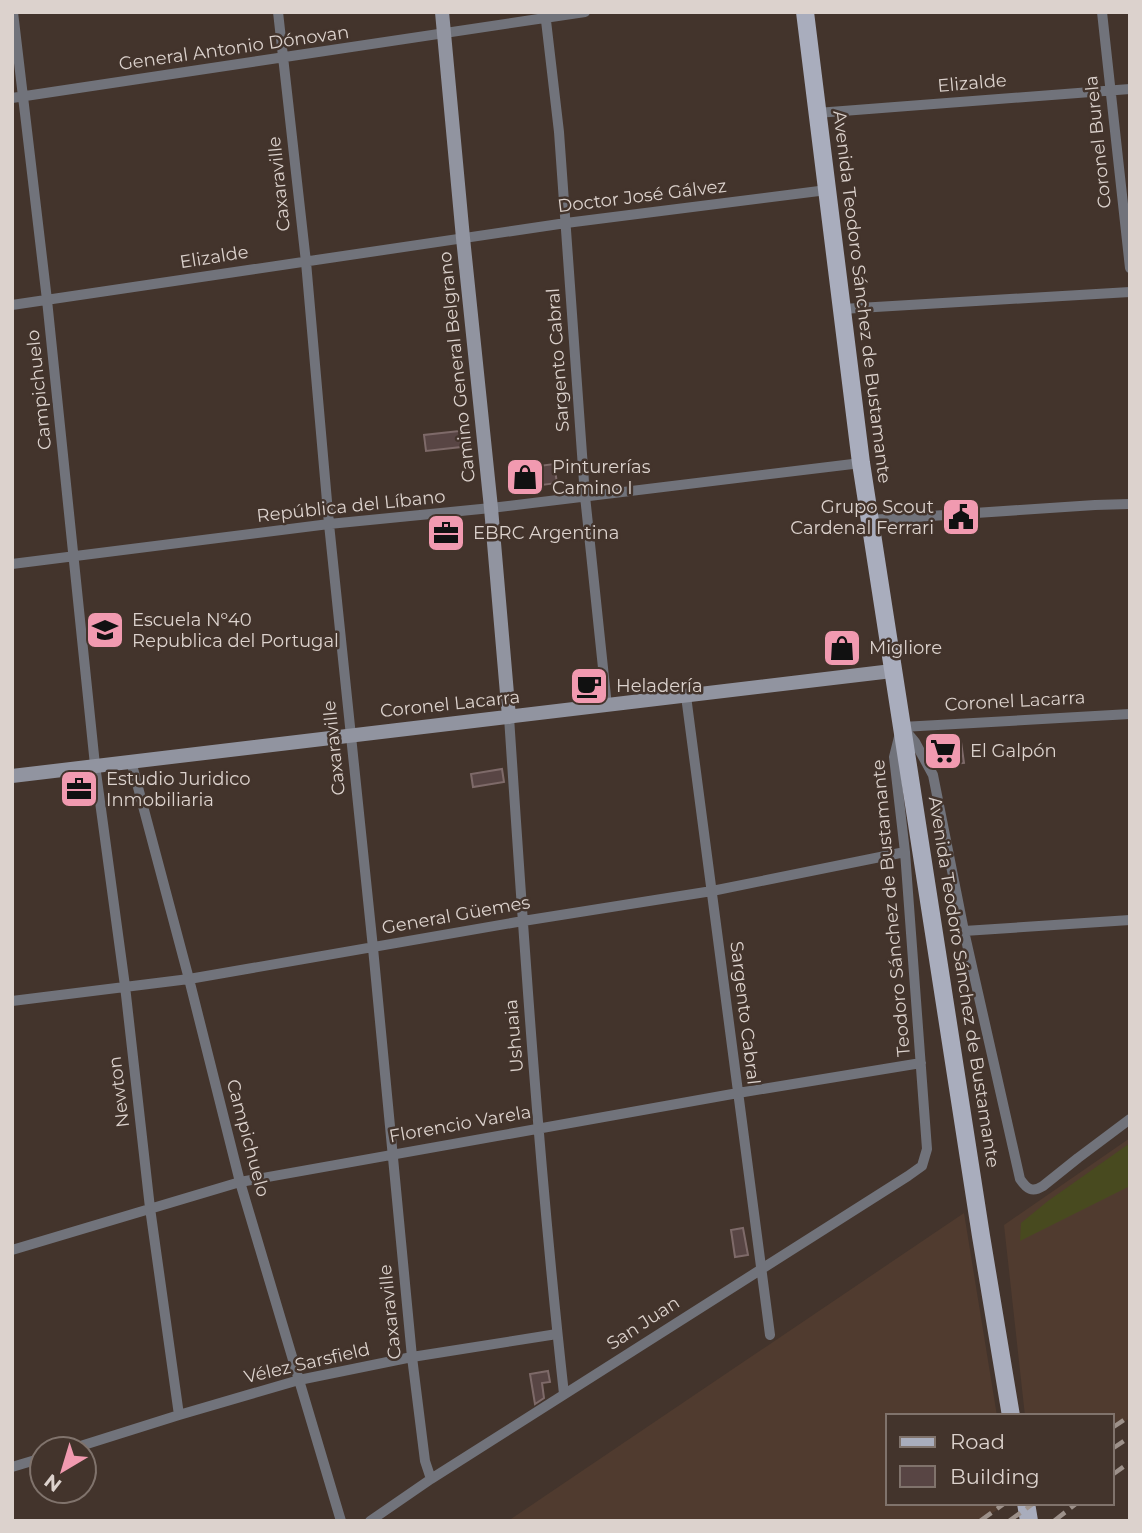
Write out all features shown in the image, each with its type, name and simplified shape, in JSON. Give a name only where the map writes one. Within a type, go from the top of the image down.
[{"type":"main road","name":"Avenida Teodoro Sánchez de Bustamante","points":[[805,12],[861,463],[1011,1414]]},
{"type":"street","name":"Campichuelo","points":[[13,12],[17,97],[47,300],[95,765]]},
{"type":"street","name":"Caxaraville","points":[[278,12],[306,261],[329,524],[412,1357],[425,1461],[431,1479]]},
{"type":"street","name":"Camino General Belgrano","points":[[442,12],[509,717]]},
{"type":"street","name":"General Antonio Dónovan","points":[[17,97],[444,34],[545,15],[585,12]]},
{"type":"street","name":"Coronel Burela","points":[[1102,12],[1130,268]]},
{"type":"street","name":"Sargento Cabral","points":[[545,15],[559,132],[584,496],[607,706]]},
{"type":"street","name":"Elizalde","points":[[817,113],[1130,89]]},
{"type":"street","name":"Doctor José Gálvez","points":[[463,238],[827,190]]},
{"type":"street","name":"Elizalde","points":[[12,305],[463,238]]},
{"type":"street","points":[[842,309],[1130,292]]},
{"type":"street","name":"República del Líbano","points":[[12,564],[329,524],[491,508],[861,463]]},
{"type":"street","points":[[870,520],[1130,504]]},
{"type":"street","name":"Coronel Lacarra","points":[[12,776],[892,671]]},
{"type":"street","name":"Sargento Cabral","points":[[686,696],[770,1335]]},
{"type":"street","name":"Coronel Lacarra","points":[[902,727],[1130,714]]},
{"type":"street","name":"Ushuaia","points":[[509,717],[539,1128],[564,1394]]},
{"type":"street","points":[[902,727],[915,742],[933,775],[964,930],[1020,1179],[1026,1188],[1037,1190],[1130,1119]]},
{"type":"street","name":"Teodoro Sánchez de Bustamante","points":[[902,727],[894,757],[905,852],[927,1149]]},
{"type":"street","name":"Campichuelo","points":[[131,761],[240,1182],[341,1521]]},
{"type":"street","name":"Newton","points":[[95,765],[125,986],[150,1208],[179,1415]]},
{"type":"street","name":"General Güemes","points":[[12,1001],[189,979],[712,891],[905,852]]},
{"type":"street","points":[[964,930],[1130,920]]},
{"type":"street","name":"Florencio Varela","points":[[12,1250],[240,1182],[921,1063]]},
{"type":"street","name":"San Juan","points":[[370,1521],[431,1479],[908,1176],[922,1166],[927,1149]]},
{"type":"street","name":"Vélez Sarsfield","points":[[98,1440],[299,1380],[412,1357],[557,1334]]},
{"type":"shaded area","points":[[1130,1138],[1130,1418],[1114,1429],[1114,1414],[1025,1414],[1004,1225]]},
{"type":"shaded area","points":[[964,1213],[997,1414],[886,1414],[886,1505],[1004,1505],[981,1521],[508,1521]]},
{"type":"green space","points":[[1130,1143],[1130,1186],[1020,1241],[1021,1223]]},
{"type":"building","points":[[468,430],[470,446],[426,451],[424,435]]},
{"type":"building","points":[[554,464],[557,483],[512,489],[509,470]]},
{"type":"building","name":"Migliore","points":[[849,632],[853,661],[835,663],[831,635]]},
{"type":"building","points":[[961,742],[964,763],[939,766],[936,746]]},
{"type":"building","points":[[502,769],[504,782],[473,787],[471,774]]},
{"type":"building","points":[[82,784],[90,791],[92,805],[74,807],[71,785]]},
{"type":"building","points":[[743,1228],[748,1255],[735,1257],[731,1230]]},
{"type":"building","points":[[548,1371],[550,1382],[542,1383],[544,1398],[535,1404],[530,1374]]},
{"type":"railway","points":[[1114,1427],[1130,1416]]},
{"type":"railway","points":[[1114,1448],[1130,1437]]},
{"type":"railway","points":[[1114,1474],[1130,1462]]},
{"type":"railway","points":[[980,1521],[1002,1505]]},
{"type":"railway","points":[[1009,1521],[1031,1505]]},
{"type":"railway","points":[[1054,1521],[1074,1505]]},
{"type":"place","name":"Pinturerías Camino I","points":[[525,477]]},
{"type":"place","name":"Grupo Scout Cardenal Ferrari","points":[[961,517]]},
{"type":"place","name":"EBRC Argentina","points":[[446,533]]},
{"type":"place","name":"Escuela Nº40 Republica del Portugal","points":[[105,630]]},
{"type":"place","name":"Migliore","points":[[842,648]]},
{"type":"place","name":"Heladería","points":[[589,686]]},
{"type":"place","name":"El Galpón","points":[[943,751]]},
{"type":"place","name":"Estudio Juridico Inmobiliaria","points":[[79,789]]}]
